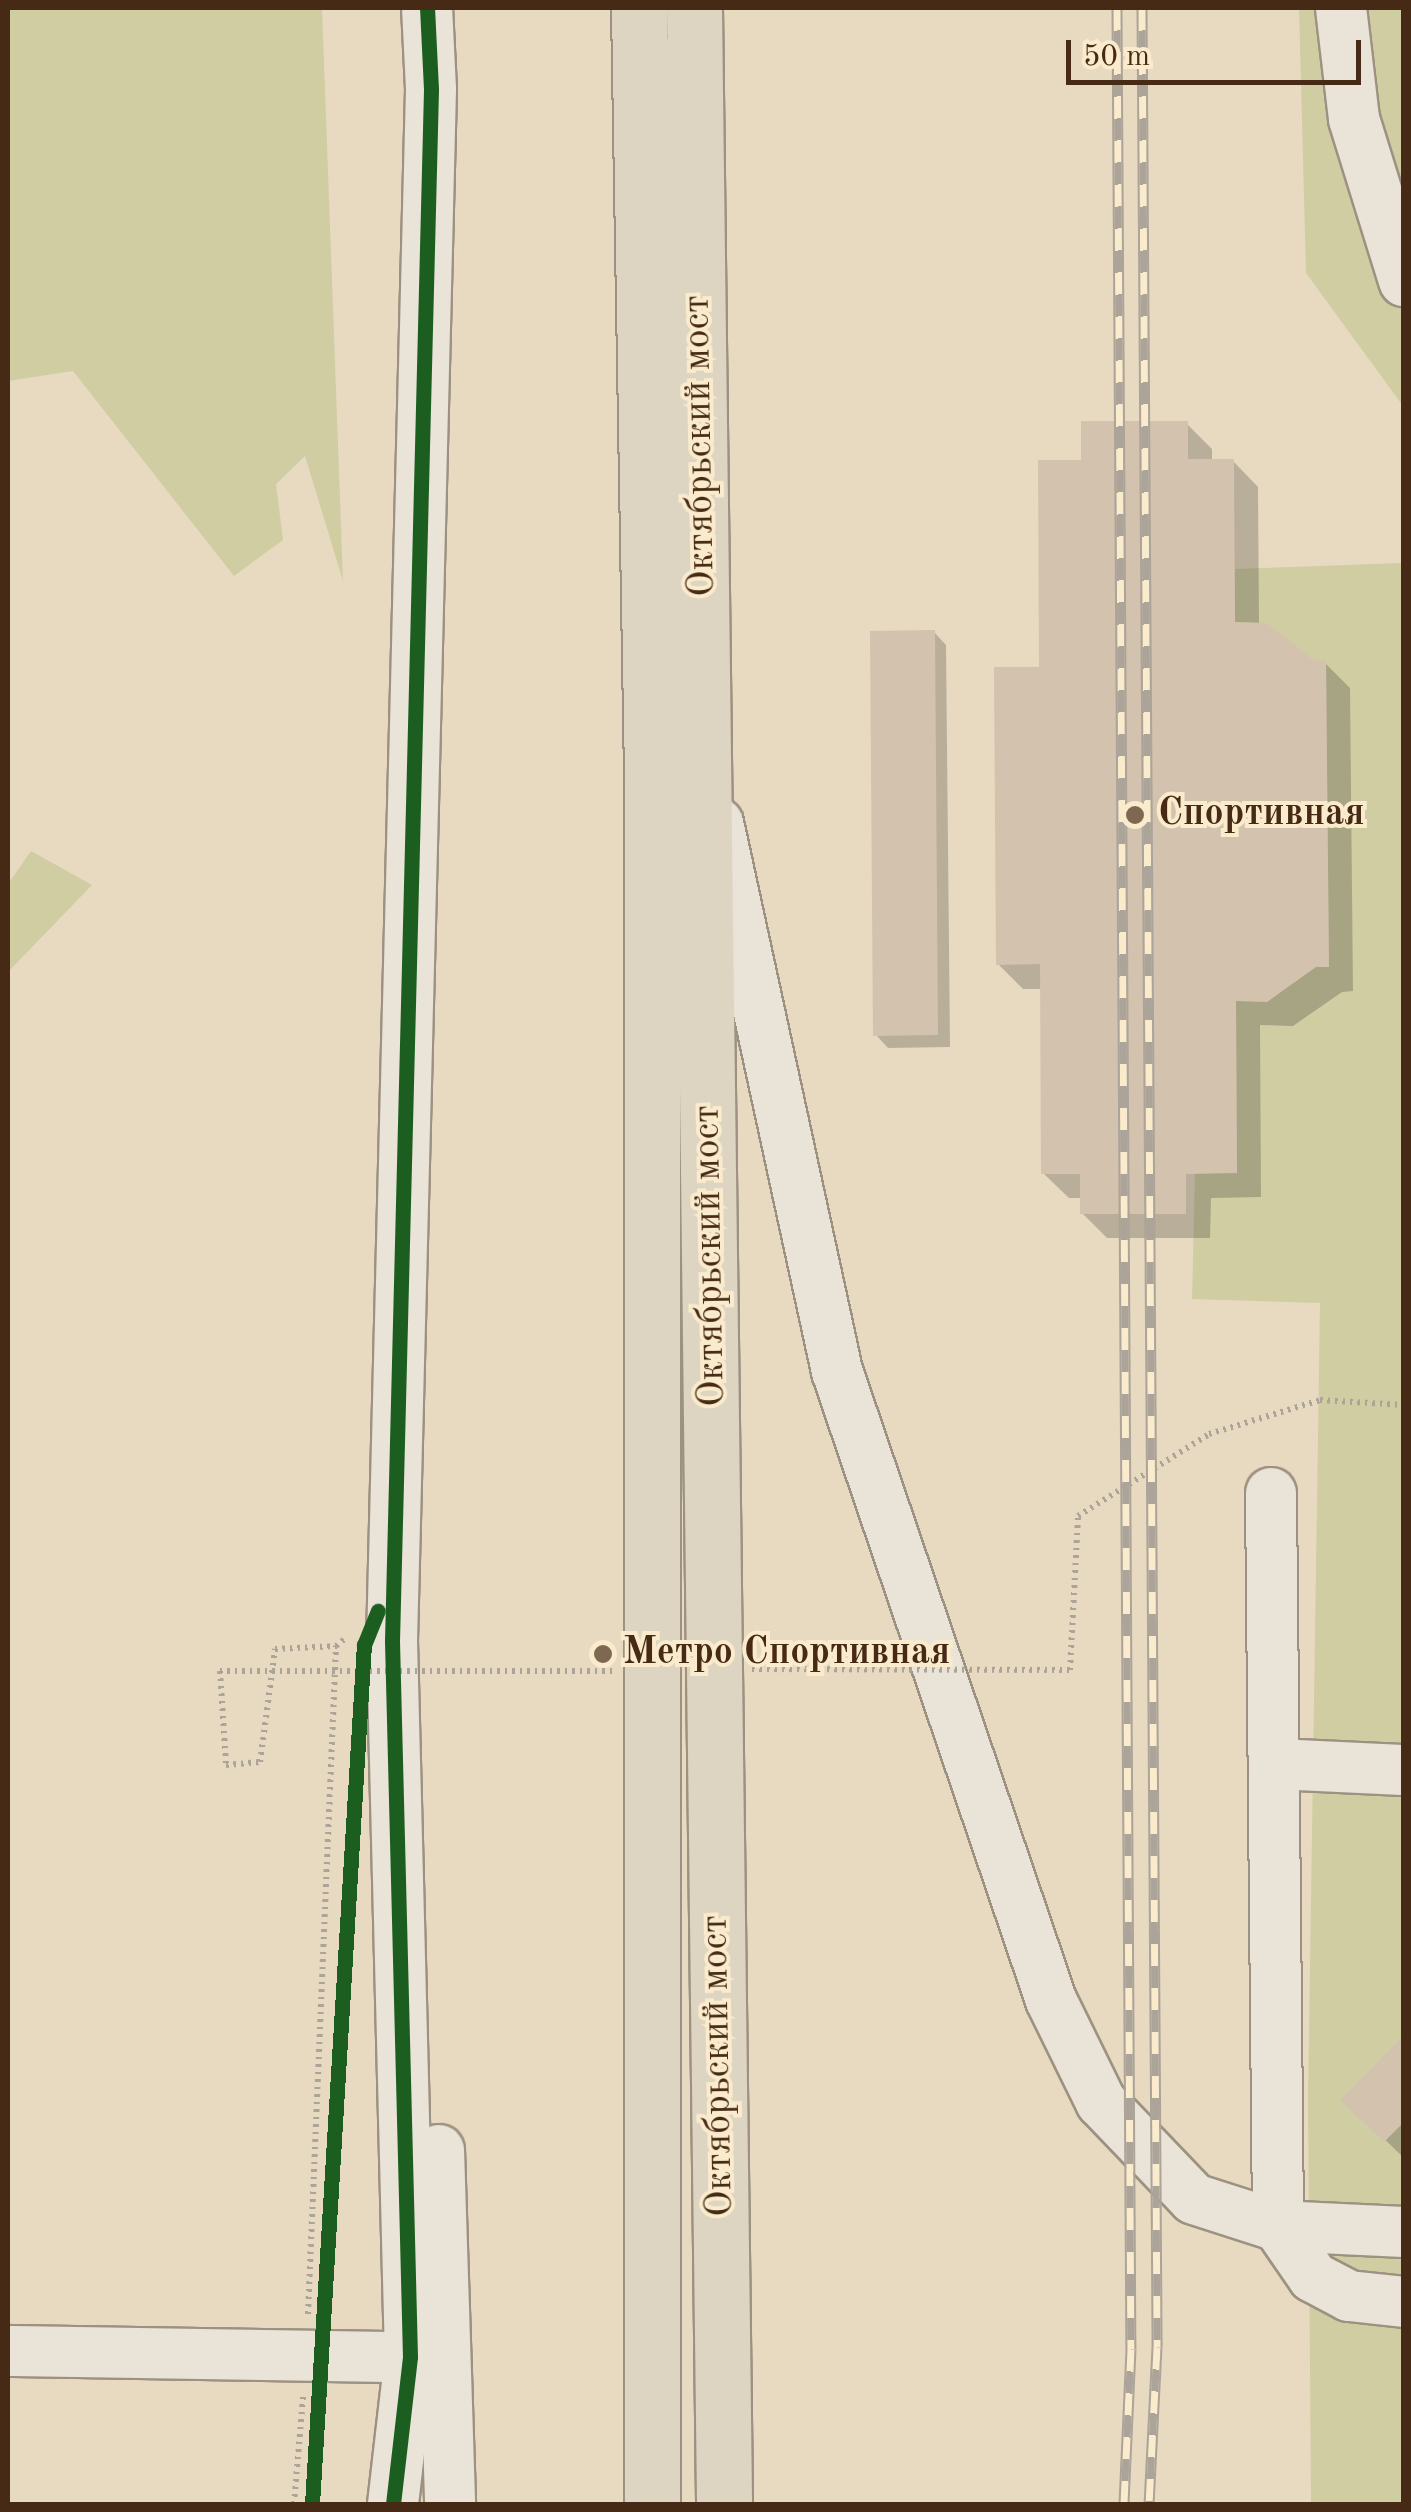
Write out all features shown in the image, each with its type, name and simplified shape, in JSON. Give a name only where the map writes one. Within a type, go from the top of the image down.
[{"type":"main road","name":"Октябрьский мост","points":[[639,8],[652,776],[652,2504]]},
{"type":"main road","name":"Октябрьский мост","points":[[694,8],[724,2504]]},
{"type":"street","points":[[393,2504],[410,2357],[369,1640],[430,108],[427,8]]},
{"type":"street","points":[[450,2504],[423,1604],[455,8]]},
{"type":"street","points":[[1341,8],[1354,119],[1404,282]]},
{"type":"street","points":[[706,769],[837,1371],[1051,2000],[1100,2102],[1194,2199],[1278,2226],[1404,2232]]},
{"type":"street","points":[[1271,1493],[1278,2226],[1313,2277],[1349,2296],[1404,2302]]},
{"type":"street","points":[[1275,1764],[1404,1770]]},
{"type":"street","points":[[8,2352],[410,2357]]},
{"type":"path","points":[[752,1669],[1070,1670],[1078,1516],[1210,1434],[1320,1400],[1404,1405]]},
{"type":"path","points":[[336,1646],[369,1640]]},
{"type":"path","points":[[369,1640],[275,1649],[260,1762],[226,1764],[220,1671],[614,1670]]},
{"type":"path","points":[[362,1684],[369,1640]]},
{"type":"path","points":[[312,2504],[336,1646]]},
{"type":"path","points":[[294,2504],[316,2353]]},
{"type":"shaded area","points":[[8,8],[322,8],[343,581],[305,456],[276,484],[283,540],[234,576],[73,371],[8,381]]},
{"type":"shaded area","points":[[1299,8],[1403,8],[1403,406],[1306,273]]},
{"type":"shaded area","points":[[1403,563],[1403,2504],[1311,2504],[1308,2098],[1320,1303],[1192,1299],[1195,1174],[1237,1172],[1236,1001],[1267,1002],[1316,967],[1329,966],[1326,661],[1315,661],[1263,623],[1235,622],[1235,569]]},
{"type":"shaded area","points":[[31,851],[92,885],[8,972],[8,884]]},
{"type":"building","points":[[1081,421],[1188,421],[1188,459],[1234,459],[1235,622],[1267,623],[1315,661],[1326,660],[1329,967],[1316,967],[1267,1002],[1236,1001],[1237,1173],[1186,1174],[1186,1214],[1080,1214],[1080,1174],[1041,1174],[1040,964],[996,965],[994,667],[1039,667],[1038,460],[1081,460]]},
{"type":"building","points":[[935,630],[938,1035],[873,1036],[870,631]]},
{"type":"building","points":[[1404,2035],[1404,2122],[1384,2142],[1340,2100]]},
{"type":"railway","points":[[1117,8],[1131,2349],[1124,2504]]},
{"type":"railway","points":[[1142,8],[1157,2347],[1149,2504]]},
{"type":"cycle path","points":[[393,2504],[410,2357],[392,1641],[431,89],[427,8]]},
{"type":"cycle path","points":[[312,2504],[364,1645],[378,1611]]},
{"type":"place","name":"Спортивная","points":[[1135,815]]},
{"type":"place","name":"Метро Спортивная","points":[[603,1654]]}]
